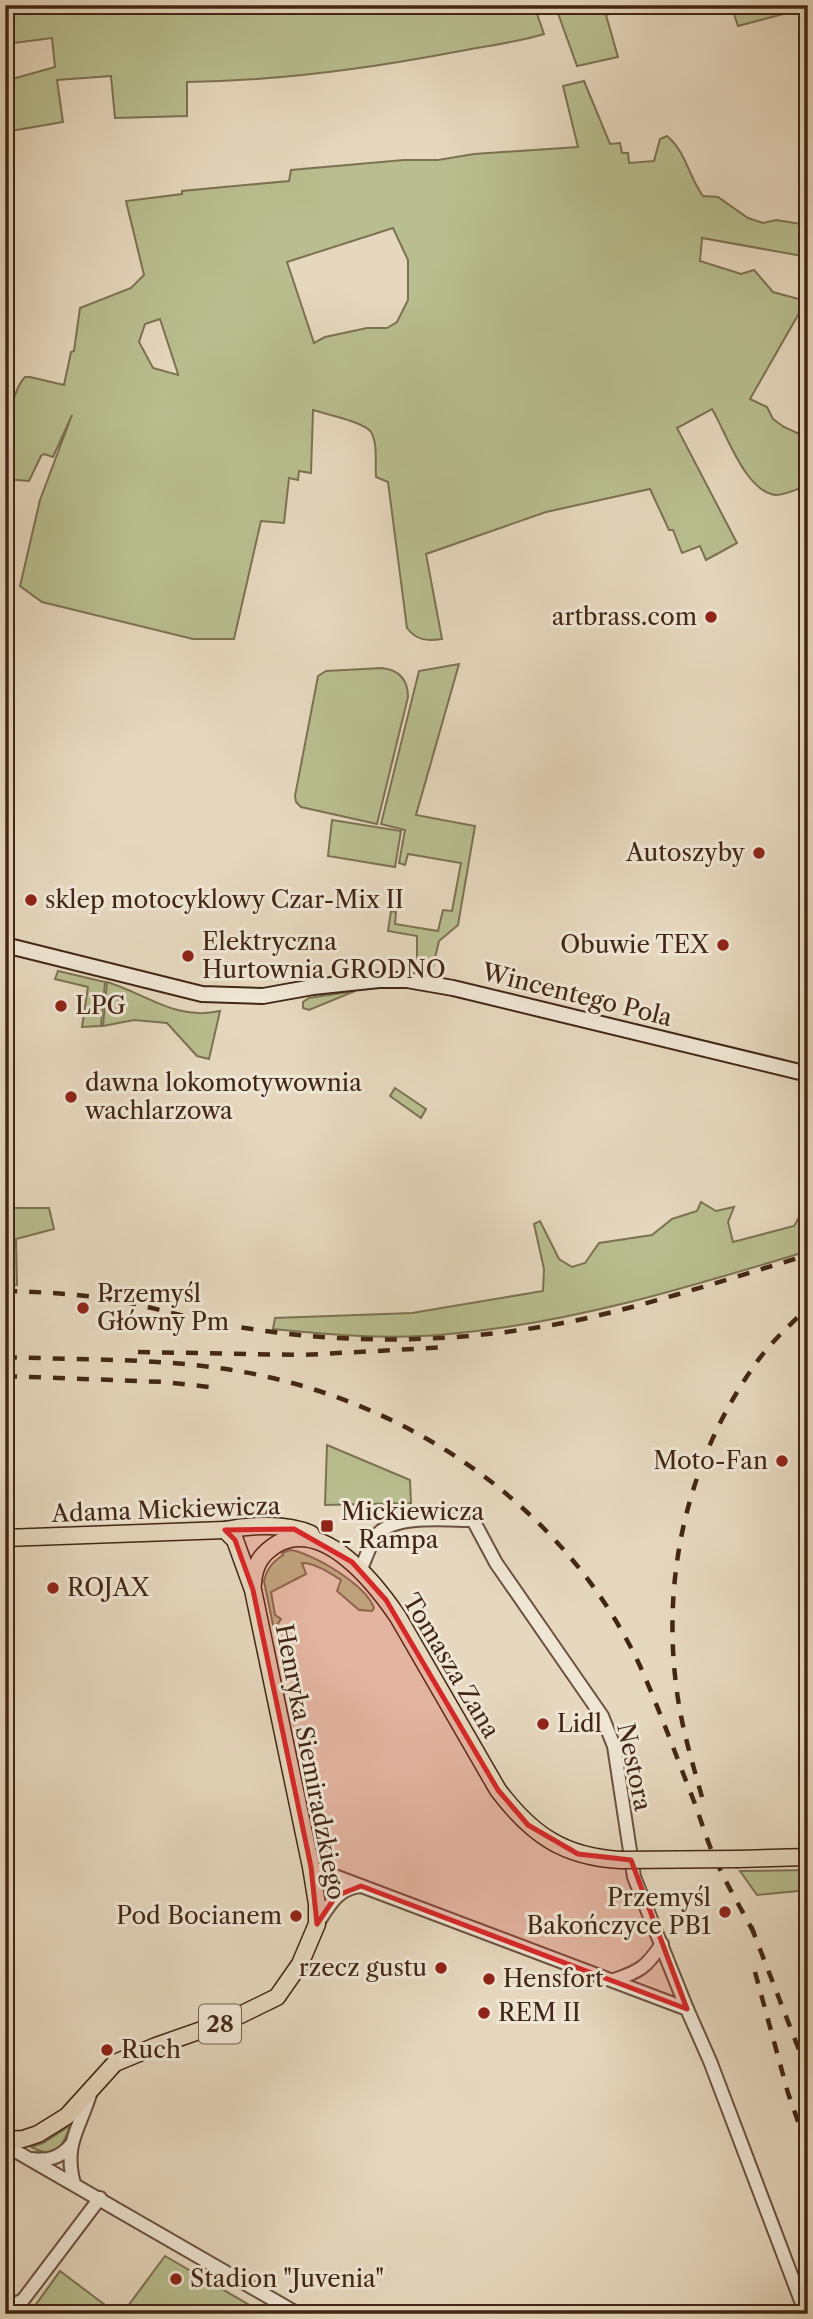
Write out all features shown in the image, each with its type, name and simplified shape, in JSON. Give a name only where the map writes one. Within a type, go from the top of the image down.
[{"type":"main road","name":"Wincentego Pola","points":[[5,945],[202,994],[263,996],[345,983],[407,980],[453,988],[808,1074]]},
{"type":"main road","name":"Adama Mickiewicza","points":[[5,1538],[252,1527],[302,1530],[324,1543]]},
{"type":"main road","name":"Henryka Siemiradzkiego","points":[[5,2143],[23,2140],[67,2116],[115,2063],[154,2046],[230,2020],[276,1997],[300,1964],[317,1924],[311,1867],[253,1590],[236,1540],[225,1530]]},
{"type":"main road","name":"28","points":[[253,1590],[257,1563],[271,1548],[297,1539],[324,1543]]},
{"type":"main road","name":"Tomasza Zana","points":[[324,1543],[360,1570],[398,1617],[498,1790],[512,1808],[541,1835],[561,1848],[585,1856],[621,1860],[808,1857]]},
{"type":"street","name":"Nestora","points":[[360,1570],[375,1538],[390,1525],[407,1521],[473,1520],[496,1563],[602,1716],[614,1746],[634,1877],[710,2062],[806,2314]]},
{"type":"street","points":[[311,1867],[687,2009]]},
{"type":"street","points":[[317,1924],[336,1896],[352,1887],[361,1886]]},
{"type":"street","points":[[614,1980],[647,1966],[662,1944]]},
{"type":"street","points":[[74,2184],[69,2161],[71,2145],[92,2088]]},
{"type":"street","points":[[5,2143],[298,2314]]},
{"type":"street","points":[[28,2158],[47,2160],[63,2154],[71,2145]]},
{"type":"street","points":[[5,2309],[23,2300],[100,2198]]},
{"type":"highlighted area","points":[[294,1529],[352,1562],[386,1600],[498,1790],[528,1825],[578,1854],[631,1860],[687,2009],[361,1886],[336,1896],[317,1924],[311,1867],[253,1590],[235,1540],[225,1530]]},
{"type":"green space","points":[[5,5],[534,5],[544,34],[355,69],[287,77],[187,82],[187,116],[115,118],[111,76],[57,80],[63,122],[5,132],[5,81],[55,67],[52,38],[5,44]]},
{"type":"green space","points":[[555,5],[634,5],[606,15],[618,57],[577,66]]},
{"type":"green space","points":[[731,5],[808,5],[808,10],[806,8],[738,26]]},
{"type":"green space","points":[[584,81],[610,144],[620,143],[622,153],[628,153],[629,163],[654,161],[660,139],[667,136],[679,150],[703,196],[718,197],[748,218],[763,223],[776,220],[808,225],[808,257],[702,238],[700,261],[741,274],[754,270],[773,292],[806,301],[750,399],[767,407],[773,419],[784,427],[808,438],[808,485],[776,495],[755,484],[738,460],[712,409],[677,428],[737,543],[706,560],[700,546],[682,553],[673,530],[669,530],[650,489],[546,512],[426,554],[442,639],[427,640],[419,638],[407,628],[388,482],[376,477],[375,448],[371,432],[353,422],[313,410],[311,473],[299,471],[298,480],[289,478],[284,523],[261,521],[234,639],[193,639],[42,602],[20,586],[40,500],[72,415],[53,457],[44,454],[41,456],[29,481],[5,479],[8,426],[14,397],[25,377],[64,385],[71,352],[74,351],[80,308],[131,288],[144,275],[126,201],[182,194],[182,191],[289,181],[291,170],[578,147],[563,86]],"holes":[[[393,228],[408,260],[408,300],[397,322],[387,328],[367,328],[325,337],[314,343],[287,262]],[[160,319],[178,374],[178,375],[153,368],[139,342],[145,324]]]},
{"type":"green space","points":[[459,664],[416,815],[475,826],[458,925],[439,941],[433,966],[417,963],[417,936],[388,931],[391,911],[396,912],[395,924],[438,931],[443,910],[452,911],[461,863],[408,854],[405,865],[399,863],[405,830],[381,824],[419,671]]},
{"type":"green space","points":[[382,668],[401,677],[408,697],[377,824],[301,807],[295,796],[318,676],[326,671]]},
{"type":"green space","points":[[332,820],[401,831],[395,867],[328,856]]},
{"type":"green space","points":[[58,971],[105,982],[101,1026],[82,1027],[88,987],[55,979]]},
{"type":"green space","points":[[107,982],[175,1009],[204,1013],[220,1011],[209,1059],[197,1056],[167,1023],[134,1020],[103,1026]]},
{"type":"green space","points":[[355,991],[309,1010],[303,1008],[303,1002],[309,998]]},
{"type":"green space","points":[[395,1088],[426,1109],[421,1118],[390,1096]]},
{"type":"green space","points":[[5,1164],[9,1164],[8,1208],[49,1208],[54,1229],[16,1239],[17,1285],[5,1284]]},
{"type":"green space","points":[[701,1202],[716,1211],[734,1207],[728,1222],[733,1242],[794,1226],[801,1214],[808,1211],[808,1251],[630,1302],[495,1329],[427,1336],[383,1337],[273,1329],[275,1318],[412,1313],[543,1291],[544,1269],[534,1224],[540,1221],[559,1259],[572,1267],[585,1263],[599,1243],[652,1235],[672,1219],[697,1211]]},
{"type":"green space","points":[[327,1445],[410,1480],[411,1503],[325,1505]]},
{"type":"green space","points":[[290,1550],[312,1557],[350,1580],[369,1599],[374,1608],[372,1611],[359,1610],[337,1591],[341,1580],[317,1567],[302,1563],[306,1574],[271,1592],[275,1615],[281,1619],[277,1625],[273,1625],[264,1581],[276,1560],[282,1553]]},
{"type":"green space","points":[[808,1870],[808,1890],[757,1895],[740,1871]]},
{"type":"green space","points":[[68,2127],[64,2141],[56,2150],[46,2152],[31,2147],[43,2143]]},
{"type":"green space","name":"Stadion \"Juvenia\"","points":[[165,2256],[265,2314],[122,2314]]},
{"type":"green space","points":[[60,2271],[117,2314],[29,2314]]},
{"type":"railway","points":[[5,1291],[116,1300],[209,1322],[297,1335],[378,1339],[446,1338],[515,1331],[583,1319],[808,1255]]},
{"type":"railway","points":[[702,1797],[683,1724],[673,1655],[676,1568],[684,1525],[695,1483],[730,1403],[760,1358],[808,1307]]},
{"type":"railway","points":[[138,1352],[303,1355],[449,1347]]},
{"type":"railway","points":[[5,1357],[176,1363],[232,1370],[296,1384],[358,1405],[417,1434],[473,1468],[524,1509],[569,1556],[608,1608],[640,1666],[714,1856],[754,1933]]},
{"type":"railway","points":[[5,1376],[165,1382],[209,1387]]},
{"type":"railway","points":[[751,1926],[808,2073]]},
{"type":"railway","points":[[755,1972],[788,2093],[808,2150]]},
{"type":"place","name":"artbrass.com","points":[[711,617]]},
{"type":"place","name":"Autoszyby","points":[[759,853]]},
{"type":"place","name":"sklep motocyklowy Czar-Mix II","points":[[31,900]]},
{"type":"place","name":"Obuwie TEX","points":[[723,945]]},
{"type":"place","name":"Elektryczna Hurtownia GRODNO","points":[[188,956]]},
{"type":"place","name":"LPG","points":[[61,1006]]},
{"type":"place","name":"dawna lokomotywownia wachlarzowa","points":[[71,1097]]},
{"type":"place","name":"Przemyśl Główny Pm","points":[[83,1308]]},
{"type":"place","name":"Moto-Fan","points":[[782,1461]]},
{"type":"place","name":"Mickiewicza - Rampa","points":[[327,1526]]},
{"type":"place","name":"ROJAX","points":[[53,1588]]},
{"type":"place","name":"Lidl","points":[[543,1724]]},
{"type":"place","name":"Przemyśl Bakończyce PB1","points":[[725,1912]]},
{"type":"place","name":"Pod Bocianem","points":[[296,1916]]},
{"type":"place","name":"rzecz gustu","points":[[441,1968]]},
{"type":"place","name":"Hensfort","points":[[489,1979]]},
{"type":"place","name":"REM II","points":[[484,2013]]},
{"type":"place","name":"Ruch","points":[[107,2050]]},
{"type":"place","name":"Stadion \"Juvenia\"","points":[[176,2279]]}]
